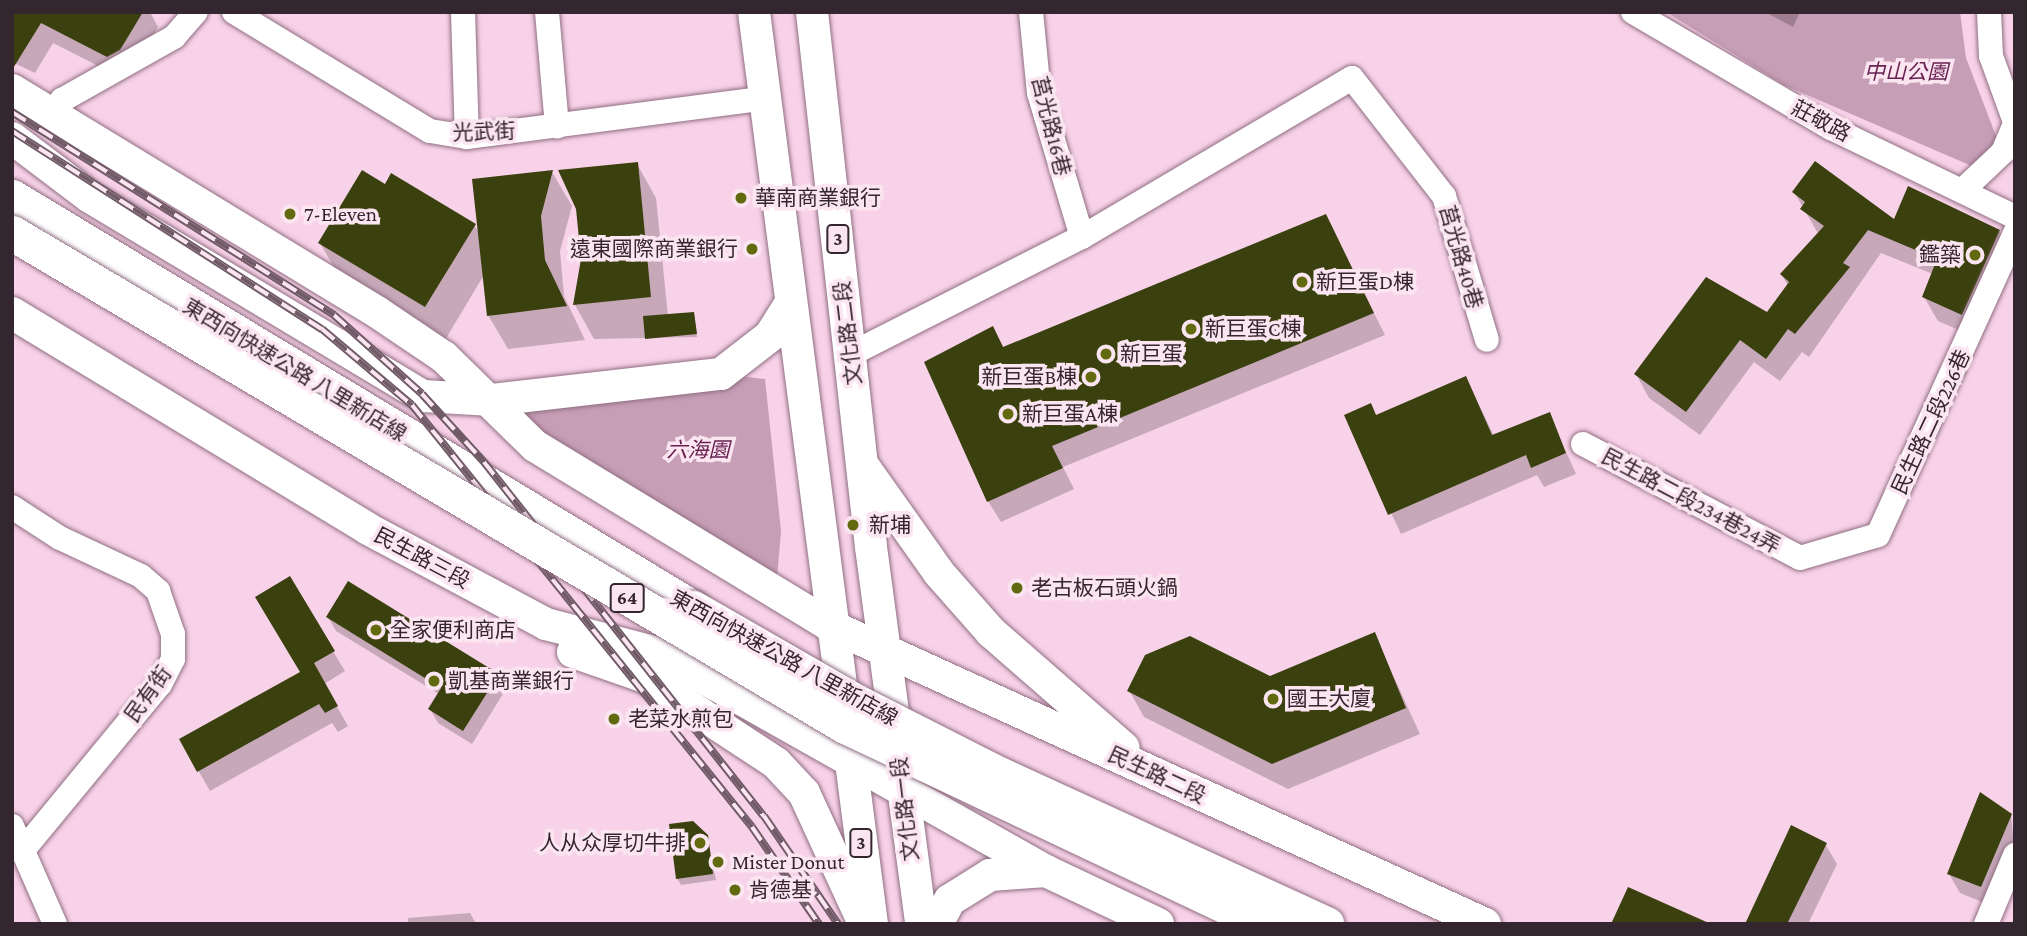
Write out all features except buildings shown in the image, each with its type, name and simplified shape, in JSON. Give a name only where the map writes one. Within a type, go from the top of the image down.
[{"type":"highway","name":"東西向快速公路 八里新店線","points":[[12,197],[853,700],[1326,924]]},
{"type":"highway","name":"東西向快速公路 八里新店線","points":[[12,233],[845,726],[1263,924]]},
{"type":"main road","name":"3","points":[[754,12],[829,625],[872,924]]},
{"type":"main road","name":"文化路二段","points":[[812,12],[887,652]]},
{"type":"main road","points":[[12,90],[377,312],[492,400],[535,446],[829,625]]},
{"type":"main road","points":[[12,138],[90,197],[423,396],[492,400],[721,374],[770,337],[789,305]]},
{"type":"main road","points":[[12,162],[90,197]]},
{"type":"main road","name":"民生路三段","points":[[12,313],[368,529],[545,624],[661,654],[850,763]]},
{"type":"main road","points":[[864,466],[939,573],[991,632],[1156,774]]},
{"type":"main road","points":[[545,624],[565,649],[645,677],[776,763],[804,793],[864,924]]},
{"type":"main road","name":"民生路二段","points":[[829,625],[1485,924]]},
{"type":"main road","name":"文化路一段","points":[[887,652],[921,924]]},
{"type":"main road","points":[[850,763],[902,788],[1046,871],[1158,924]]},
{"type":"main road","points":[[937,924],[950,900],[990,875],[1046,871]]},
{"type":"street","points":[[51,115],[62,100],[174,37],[197,12]]},
{"type":"street","name":"光武街","points":[[234,12],[430,131],[467,137],[766,98]]},
{"type":"street","points":[[463,12],[467,137]]},
{"type":"street","points":[[547,12],[556,127]]},
{"type":"street","name":"莒光路16巷","points":[[1031,12],[1039,93],[1082,237]]},
{"type":"street","name":"莊敬路","points":[[1633,12],[1831,128],[2015,217]]},
{"type":"street","points":[[1963,190],[2003,152],[2015,123],[1991,56],[1989,12]]},
{"type":"street","name":"莒光路40巷","points":[[1082,237],[1352,78],[1444,196],[1487,340]]},
{"type":"street","name":"民生路二段226巷","points":[[1800,558],[1878,535],[2015,233]]},
{"type":"street","points":[[851,354],[1082,237]]},
{"type":"street","name":"民生路二段234巷24弄","points":[[1583,444],[1800,558]]},
{"type":"street","name":"民有街","points":[[12,507],[60,538],[141,576],[158,591],[173,634],[173,659],[160,684],[24,849]]},
{"type":"street","points":[[12,826],[55,924]]},
{"type":"street","points":[[1986,924],[2015,855]]},
{"type":"green space","name":"中山公園","points":[[1666,12],[1960,12],[1966,58],[1998,141],[1974,167],[1784,85]]},
{"type":"green space","name":"六海園","points":[[721,374],[765,379],[781,531],[777,578],[535,446],[492,400]]},
{"type":"railway","points":[[12,112],[334,315],[422,394],[484,462],[764,816],[838,924]]},
{"type":"railway","points":[[12,131],[322,329],[412,405],[752,827],[819,924]]},
{"type":"place","name":"華南商業銀行","points":[[741,198]]},
{"type":"place","name":"7-Eleven","points":[[290,214]]},
{"type":"place","name":"遠東國際商業銀行","points":[[752,249]]},
{"type":"place","name":"鑑築","points":[[1975,255]]},
{"type":"place","name":"新巨蛋D棟","points":[[1302,282]]},
{"type":"place","name":"新巨蛋C棟","points":[[1191,329]]},
{"type":"place","name":"新巨蛋","points":[[1106,354]]},
{"type":"place","name":"新巨蛋B棟","points":[[1091,377]]},
{"type":"place","name":"新巨蛋A棟","points":[[1008,414]]},
{"type":"place","name":"新埔","points":[[853,525]]},
{"type":"place","name":"老古板石頭火鍋","points":[[1017,588]]},
{"type":"place","name":"全家便利商店","points":[[376,630]]},
{"type":"place","name":"凱基商業銀行","points":[[434,681]]},
{"type":"place","name":"國王大廈","points":[[1273,699]]},
{"type":"place","name":"老菜水煎包","points":[[614,719]]},
{"type":"place","name":"人从众厚切牛排","points":[[700,843]]},
{"type":"place","name":"Mister Donut","points":[[718,862]]},
{"type":"place","name":"肯德基","points":[[735,890]]}]
